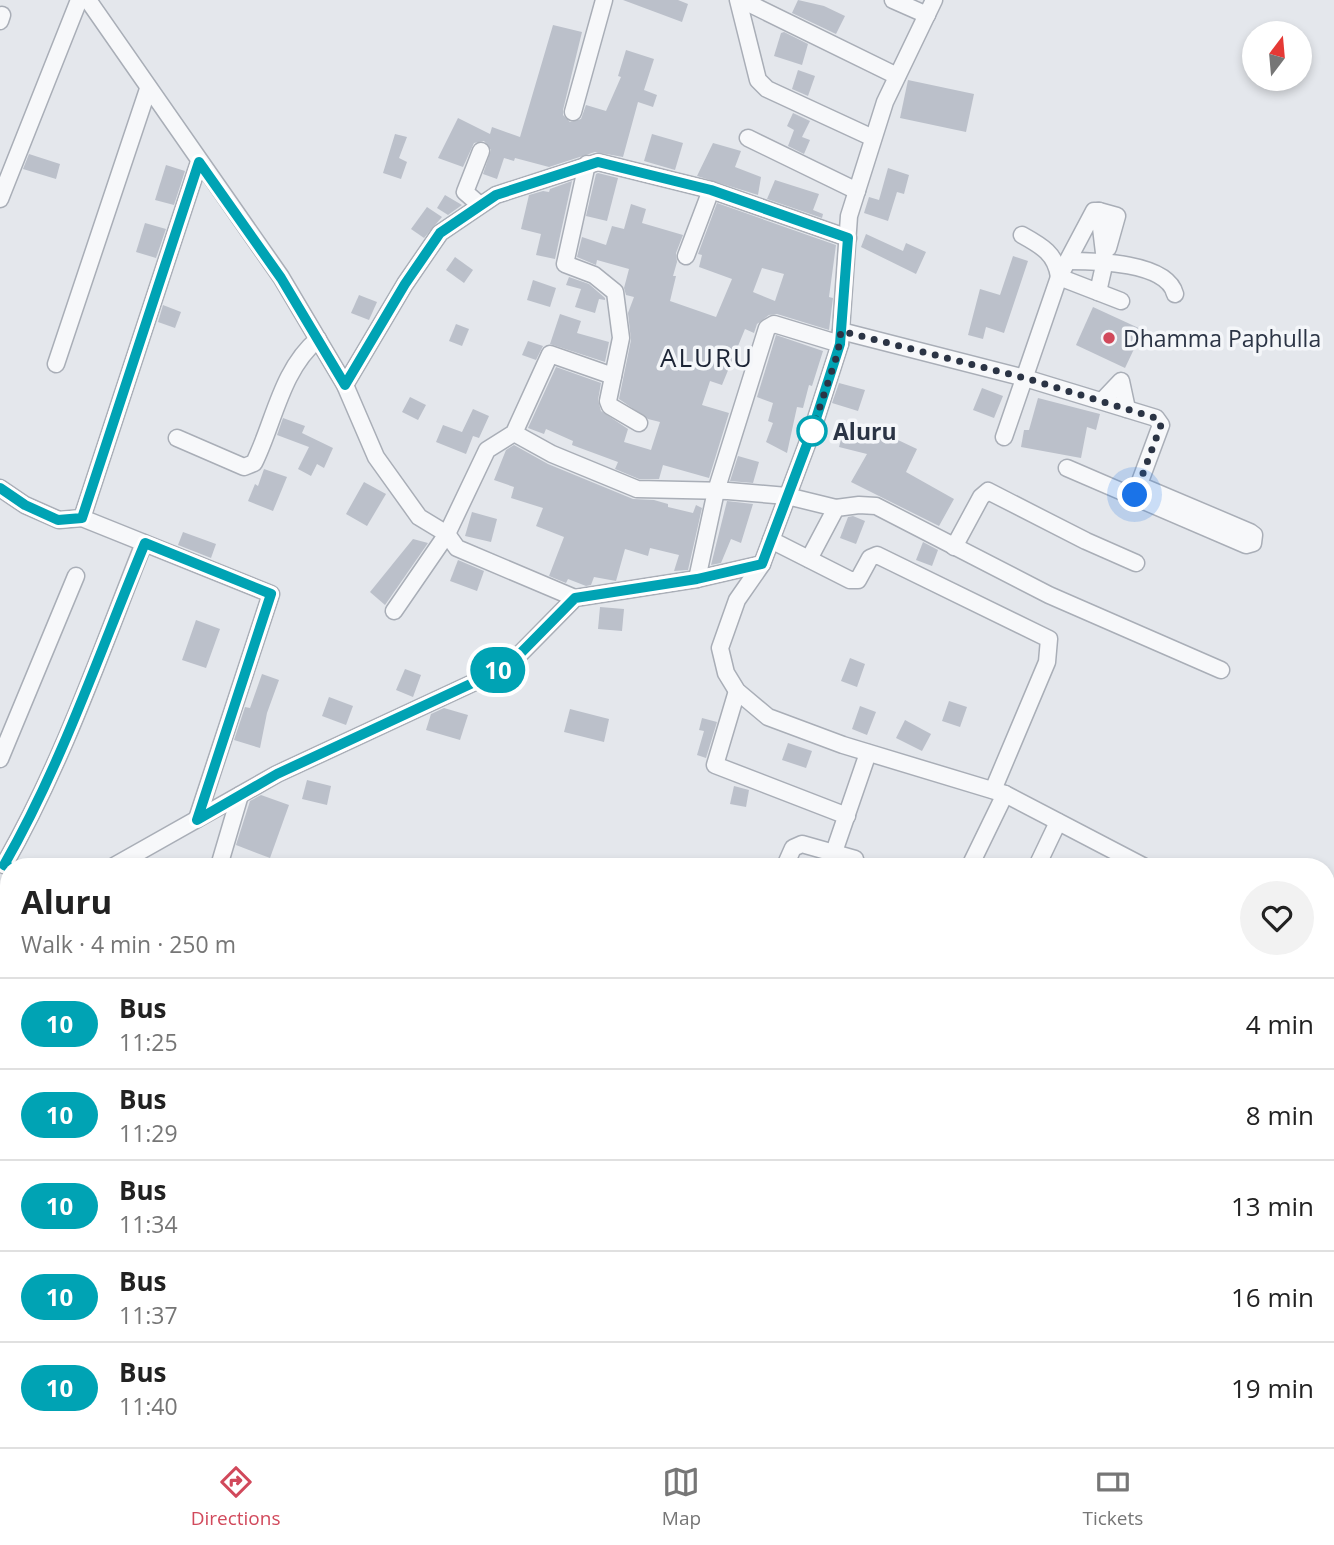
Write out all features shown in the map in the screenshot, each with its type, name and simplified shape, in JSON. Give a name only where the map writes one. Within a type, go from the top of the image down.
[{"type":"street","points":[[0,199],[79,0]]},
{"type":"street","points":[[88,0],[281,278],[345,385],[376,457],[419,517],[447,534],[457,548],[575,598],[697,579],[762,564]]},
{"type":"street","points":[[573,112],[604,0]]},
{"type":"street","points":[[740,0],[897,76]]},
{"type":"street","points":[[740,0],[758,80],[779,95],[873,138]]},
{"type":"street","points":[[893,0],[927,15]]},
{"type":"street","points":[[934,0],[885,102],[849,216],[841,338],[812,431],[762,564],[737,600],[720,648],[726,673],[737,691],[768,717],[868,753],[999,792],[1128,858]]},
{"type":"street","points":[[56,364],[148,89]]},
{"type":"street","points":[[748,138],[857,191]]},
{"type":"street","points":[[480,205],[465,192],[481,150]]},
{"type":"street","points":[[82,518],[199,162]]},
{"type":"street","points":[[345,385],[405,284],[440,233],[496,195],[587,164],[598,162],[711,190],[848,238]]},
{"type":"street","points":[[587,164],[565,264],[594,275],[615,292],[621,338],[610,406],[639,422]]},
{"type":"street","points":[[686,256],[711,190]]},
{"type":"street","points":[[1004,438],[1059,277],[1094,211],[1099,211],[1105,261],[1098,292]]},
{"type":"street","points":[[1022,235],[1051,254],[1057,263],[1059,277]]},
{"type":"street","points":[[1068,261],[1105,261],[1154,274],[1169,283],[1175,295]]},
{"type":"street","points":[[1059,277],[1121,301]]},
{"type":"street","points":[[697,579],[716,491],[767,328],[774,324],[1025,378],[1161,421],[1137,490]]},
{"type":"street","points":[[177,438],[244,467],[254,463],[264,444],[275,406],[307,348],[318,340]]},
{"type":"street","points":[[394,611],[447,534],[487,450],[513,433],[550,354],[613,376]]},
{"type":"street","points":[[1102,401],[1121,381],[1127,409]]},
{"type":"street","points":[[513,433],[552,454],[637,489],[787,496],[836,508],[876,506],[1049,595],[1221,670]]},
{"type":"street","points":[[1067,468],[1137,490],[1250,532],[1254,535],[1253,543],[1246,545],[1137,490]]},
{"type":"street","points":[[0,488],[25,505],[58,520],[82,518],[271,594],[197,820]]},
{"type":"street","points":[[954,547],[981,497],[988,491],[1136,563]]},
{"type":"street","points":[[809,559],[836,508]]},
{"type":"street","points":[[771,540],[850,580],[858,580],[870,558],[877,555],[1049,639],[1047,662],[973,858]]},
{"type":"street","points":[[8,858],[24,831],[92,678],[145,543]]},
{"type":"street","points":[[0,759],[76,576]]},
{"type":"street","points":[[128,858],[277,774],[507,667],[575,598]]},
{"type":"street","points":[[737,691],[715,765],[847,816]]},
{"type":"street","points":[[834,852],[868,753]]},
{"type":"street","points":[[221,858],[240,795]]},
{"type":"street","points":[[1041,858],[1058,822]]},
{"type":"street","points":[[789,858],[793,848],[802,844],[847,858]]},
{"type":"building","points":[[623,0],[678,0],[688,4],[682,22]]},
{"type":"building","points":[[798,0],[824,6],[845,16],[836,34],[792,13]]},
{"type":"building","points":[[553,25],[582,32],[563,110],[563,115],[570,122],[581,119],[586,105],[606,111],[621,77],[618,76],[626,50],[654,59],[644,90],[657,95],[653,107],[638,102],[623,157],[595,152],[549,167],[515,158],[514,161],[504,158],[497,179],[483,174],[491,150],[484,141],[474,143],[463,167],[438,158],[458,118],[490,134],[492,127],[520,137]]},
{"type":"building","points":[[781,33],[808,44],[802,65],[774,56]]},
{"type":"building","points":[[798,70],[815,76],[808,96],[792,89]]},
{"type":"building","points":[[908,80],[974,94],[966,132],[900,118]]},
{"type":"building","points":[[793,113],[810,121],[802,137],[810,140],[804,154],[788,146],[794,130],[787,126]]},
{"type":"building","points":[[395,134],[407,137],[399,158],[407,162],[401,179],[383,173]]},
{"type":"building","points":[[652,134],[683,143],[675,170],[644,161]]},
{"type":"building","points":[[713,143],[741,151],[735,167],[761,177],[758,195],[697,176]]},
{"type":"building","points":[[29,154],[60,164],[56,179],[23,169]]},
{"type":"building","points":[[166,165],[185,171],[174,205],[155,200]]},
{"type":"building","points":[[888,168],[909,175],[904,194],[897,192],[888,221],[864,213],[869,197],[879,200]]},
{"type":"building","points":[[598,173],[618,178],[607,221],[586,216]]},
{"type":"building","points":[[775,180],[819,194],[813,210],[823,214],[822,218],[767,199]]},
{"type":"building","points":[[572,181],[555,259],[536,255],[541,234],[521,229],[529,195],[549,192],[550,189]]},
{"type":"building","points":[[445,195],[462,205],[448,215],[437,208]]},
{"type":"building","points":[[717,203],[836,245],[829,297],[833,298],[829,330],[777,314],[769,315],[757,324],[754,333],[745,329],[722,385],[710,381],[702,405],[729,413],[709,478],[663,465],[659,479],[639,479],[615,469],[618,462],[572,445],[573,441],[546,429],[544,434],[528,428],[556,367],[601,383],[598,400],[601,411],[628,429],[624,442],[651,450],[660,422],[648,419],[619,399],[631,340],[628,313],[634,297],[626,295],[624,288],[629,269],[597,260],[596,265],[577,257],[582,237],[606,245],[612,226],[624,229],[631,204],[646,209],[642,223],[683,235],[676,253],[677,262],[673,276],[676,276],[670,301],[716,317],[732,279],[699,267],[702,255],[698,254]],"holes":[[[762,268],[784,274],[775,301],[753,292]]]},
{"type":"building","points":[[427,207],[442,217],[424,238],[411,229]]},
{"type":"building","points":[[145,223],[166,229],[156,258],[136,252]]},
{"type":"building","points":[[866,234],[903,251],[906,243],[926,252],[916,274],[861,247]]},
{"type":"building","points":[[1013,256],[1028,261],[1004,333],[986,327],[983,339],[968,335],[980,289],[1000,295]]},
{"type":"building","points":[[455,257],[473,270],[464,283],[446,270]]},
{"type":"building","points":[[569,277],[589,284],[605,298],[599,299],[595,313],[575,307],[581,289],[566,285]]},
{"type":"building","points":[[533,280],[556,288],[550,307],[527,300]]},
{"type":"building","points":[[359,295],[377,302],[369,320],[351,313]]},
{"type":"building","points":[[163,305],[181,312],[175,328],[158,322]]},
{"type":"building","name":"Dhamma Paphulla","points":[[1093,307],[1143,330],[1125,368],[1076,345]]},
{"type":"building","points":[[560,314],[581,321],[577,333],[609,342],[605,362],[550,344]]},
{"type":"building","points":[[456,324],[469,329],[462,346],[449,341]]},
{"type":"building","points":[[776,335],[823,351],[803,408],[797,407],[787,453],[766,442],[773,423],[768,421],[773,403],[757,397]]},
{"type":"building","points":[[528,341],[543,346],[536,360],[522,355]]},
{"type":"building","points":[[839,383],[865,390],[858,411],[832,403]]},
{"type":"building","points":[[982,388],[1003,396],[994,418],[973,410]]},
{"type":"building","points":[[410,397],[426,405],[418,420],[402,412]]},
{"type":"building","points":[[1038,398],[1100,414],[1096,430],[1087,427],[1081,458],[1021,447],[1024,430],[1029,430]]},
{"type":"building","points":[[473,409],[489,416],[479,438],[473,436],[466,454],[436,442],[443,425],[462,432]]},
{"type":"building","points":[[283,418],[305,426],[302,433],[333,448],[324,468],[317,464],[311,476],[298,469],[309,447],[277,435]]},
{"type":"building","points":[[881,432],[917,449],[906,472],[954,499],[939,526],[851,482],[867,454],[839,447],[842,436],[874,444]]},
{"type":"building","points":[[514,445],[548,464],[633,499],[654,500],[668,504],[668,507],[693,513],[696,505],[702,508],[688,570],[674,571],[679,555],[650,548],[648,556],[625,549],[616,581],[594,577],[591,585],[586,586],[568,579],[566,583],[549,576],[564,537],[536,526],[543,508],[511,498],[514,487],[494,480],[506,450]]},
{"type":"building","points":[[738,456],[759,462],[753,483],[730,481]]},
{"type":"building","points":[[264,469],[287,477],[273,511],[248,501],[255,484],[258,486]]},
{"type":"building","points":[[364,482],[386,494],[367,526],[346,514]]},
{"type":"building","points":[[727,501],[753,504],[741,543],[731,539],[721,563],[711,565]]},
{"type":"building","points":[[472,512],[497,519],[491,542],[465,536]]},
{"type":"building","points":[[853,516],[865,521],[856,544],[840,538],[848,517]]},
{"type":"building","points":[[183,532],[216,544],[211,558],[178,545]]},
{"type":"building","points":[[413,539],[428,543],[385,605],[370,592]]},
{"type":"building","points":[[923,542],[938,550],[932,566],[916,560]]},
{"type":"building","points":[[458,560],[484,571],[477,591],[450,581]]},
{"type":"building","points":[[600,607],[624,609],[622,631],[598,629]]},
{"type":"building","points":[[196,620],[220,629],[206,668],[182,660]]},
{"type":"building","points":[[850,658],[865,664],[857,687],[841,681]]},
{"type":"building","points":[[405,669],[421,675],[413,697],[396,690]]},
{"type":"building","points":[[262,674],[279,680],[267,713],[260,748],[234,740],[245,707],[250,708]]},
{"type":"building","points":[[329,697],[353,706],[346,725],[322,716]]},
{"type":"building","points":[[949,701],[967,707],[960,727],[942,721]]},
{"type":"building","points":[[860,706],[876,712],[867,735],[852,729]]},
{"type":"building","points":[[444,708],[468,715],[460,740],[426,730],[431,714]]},
{"type":"building","points":[[570,709],[609,719],[604,742],[564,732]]},
{"type":"building","points":[[702,718],[717,722],[706,758],[697,755],[704,731],[699,730]]},
{"type":"building","points":[[905,720],[931,734],[922,751],[896,738]]},
{"type":"building","points":[[788,743],[812,751],[806,768],[782,760]]},
{"type":"building","points":[[307,780],[331,786],[327,805],[302,799]]},
{"type":"building","points":[[734,786],[749,790],[746,807],[730,804]]},
{"type":"building","points":[[261,795],[289,805],[270,858],[236,845],[250,801]]},
{"type":"bus line","name":"10","points":[[0,488],[25,505],[58,520],[82,518],[199,162],[281,278],[345,385],[405,284],[440,233],[496,195],[580,166],[598,162],[711,190],[848,238],[840,344],[812,431],[762,564],[697,579],[575,598],[507,667],[277,774],[197,820],[271,594],[145,543],[92,678],[24,831],[8,858]]},
{"type":"place","name":"Dhamma Paphulla","points":[[1109,338]]},
{"type":"place","name":"Aluru","points":[[812,431]]},
{"type":"district","name":"ALURU","points":[[707,357]]},
{"type":"route","points":[[812,431],[838,352],[841,331],[1025,378],[1156,418],[1161,421],[1161,425],[1135,495]]}]
